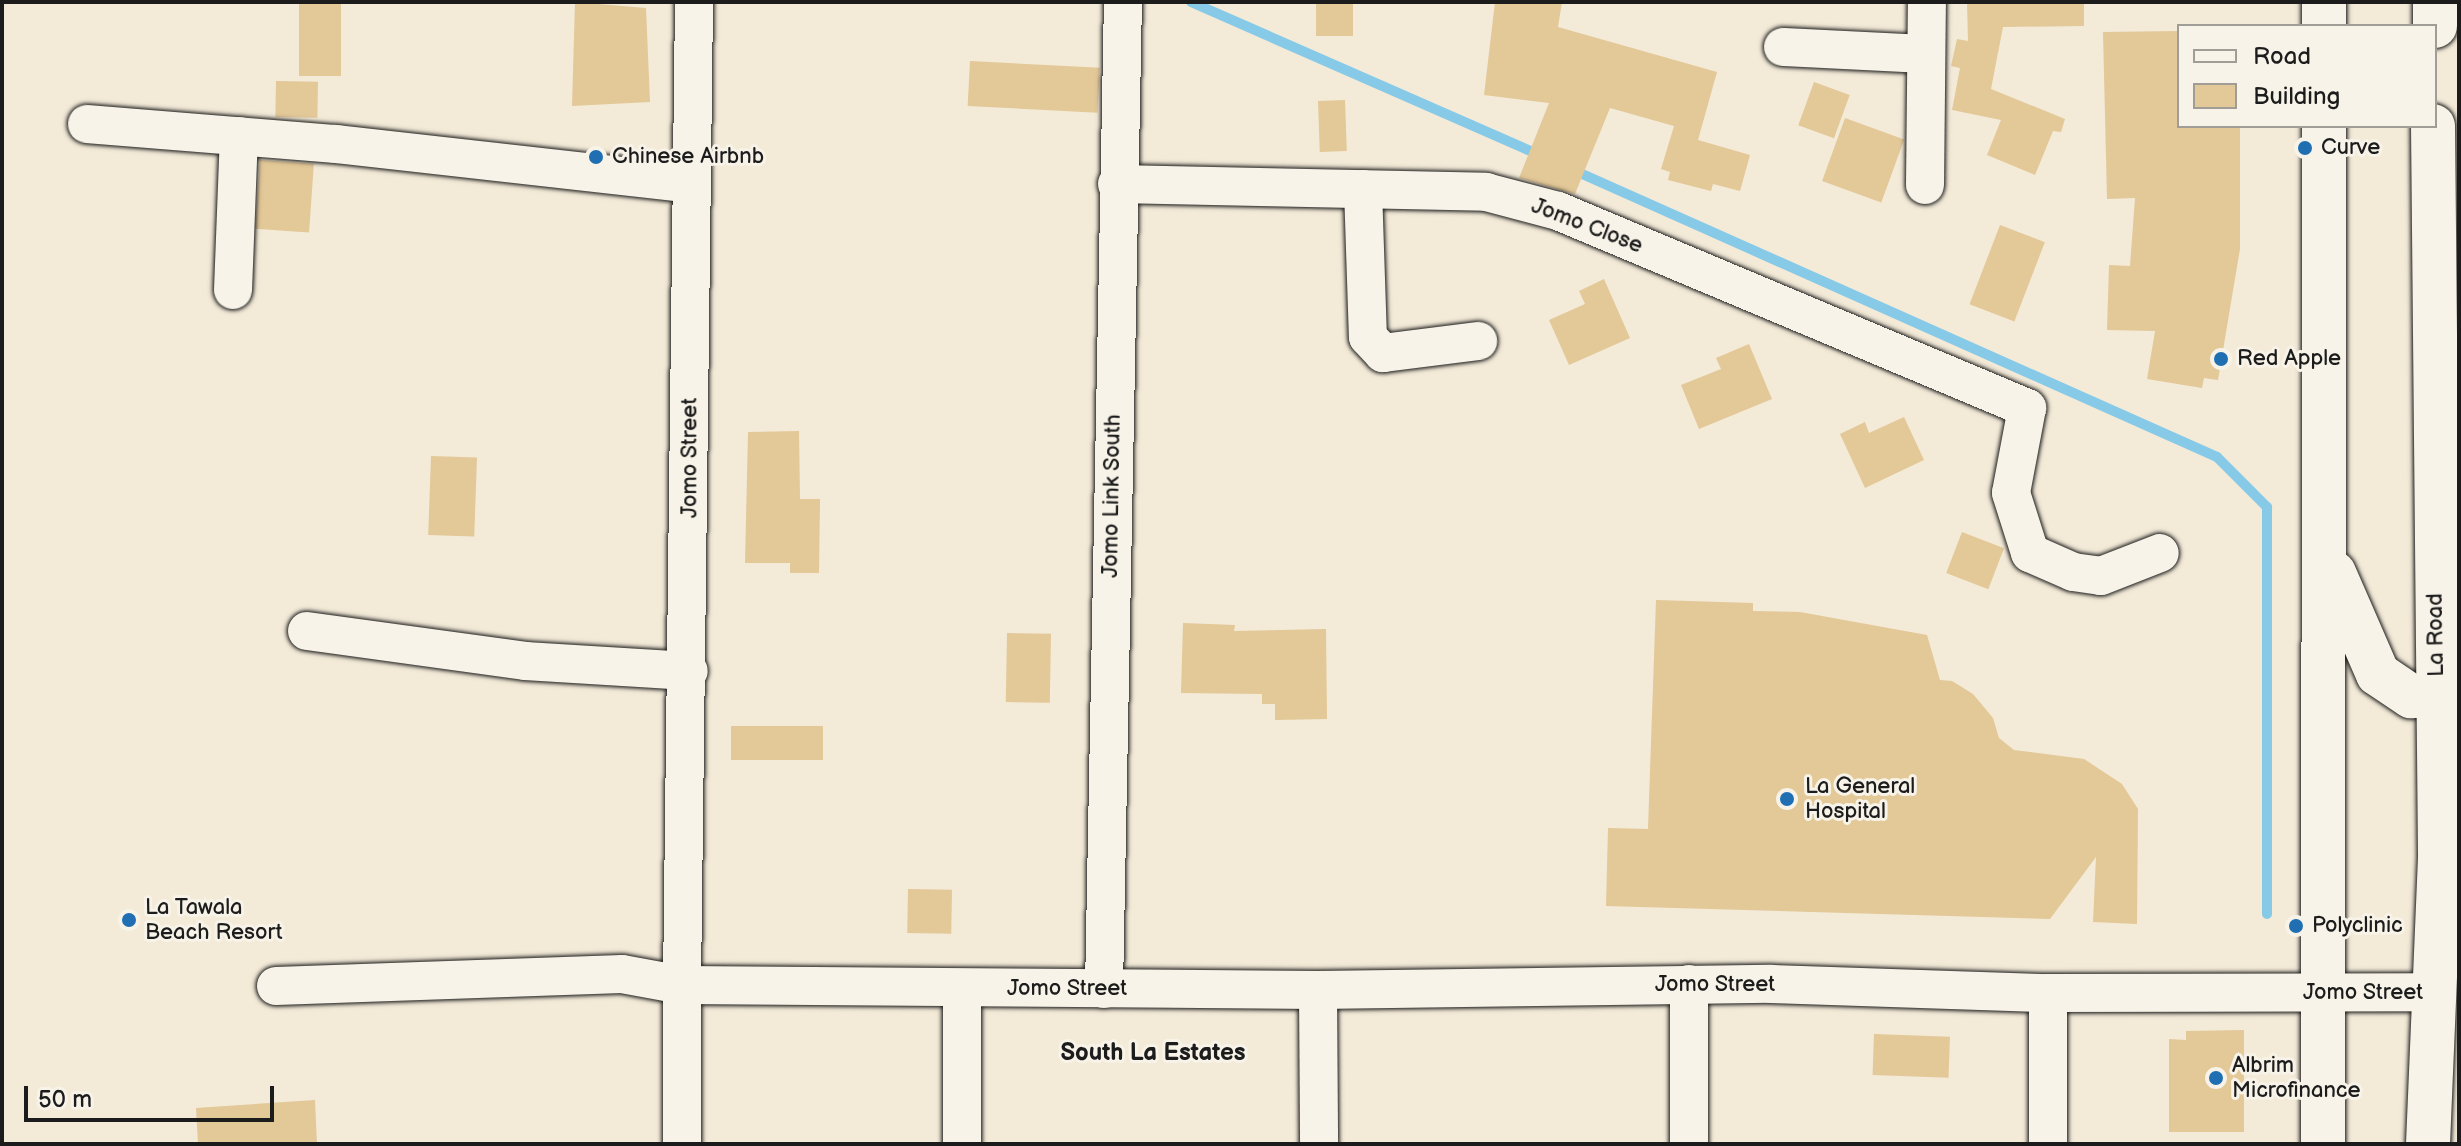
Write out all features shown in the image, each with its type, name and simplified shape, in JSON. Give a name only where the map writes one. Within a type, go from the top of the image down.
[{"type":"main road","points":[[2324,2],[2324,24]]},
{"type":"main road","points":[[2435,2],[2435,24]]},
{"type":"main road","points":[[2323,1144],[2324,128]]},
{"type":"main road","name":"La Road","points":[[2428,1144],[2448,695],[2431,330],[2446,186],[2433,128]]},
{"type":"main road","points":[[2431,330],[2459,434]]},
{"type":"main road","points":[[2324,545],[2354,629],[2378,674],[2411,696],[2448,695]]},
{"type":"main road","points":[[2435,992],[2459,955]]},
{"type":"street","name":"Jomo Street","points":[[694,2],[689,671],[682,985],[1318,990],[1689,984],[2048,993],[2435,992]]},
{"type":"street","name":"Jomo Link South","points":[[1104,989],[1117,184],[1123,2]]},
{"type":"street","points":[[1925,185],[1927,2]]},
{"type":"street","points":[[1783,47],[1926,54]]},
{"type":"street","points":[[87,124],[239,136],[691,184]]},
{"type":"street","points":[[233,290],[239,136]]},
{"type":"street","name":"Jomo Close","points":[[1117,184],[1486,192],[1558,211],[2027,408],[2011,493],[2030,553],[2073,572],[2101,576],[2160,553]]},
{"type":"street","points":[[1363,189],[1368,337],[1383,353],[1478,341]]},
{"type":"street","points":[[307,631],[525,661],[689,671]]},
{"type":"street","points":[[276,986],[622,974],[682,985],[682,1144]]},
{"type":"street","points":[[1689,984],[1689,1144]]},
{"type":"street","points":[[962,989],[962,1144]]},
{"type":"street","points":[[1318,990],[1319,1144]]},
{"type":"street","points":[[2048,993],[2048,1144]]},
{"type":"building","points":[[299,2],[341,2],[341,76],[299,76]]},
{"type":"building","points":[[575,2],[646,8],[650,102],[572,106]]},
{"type":"building","points":[[1316,2],[1353,2],[1353,36],[1316,36]]},
{"type":"building","points":[[1495,2],[1562,2],[1558,27],[1717,72],[1698,140],[1750,155],[1740,191],[1713,184],[1711,191],[1668,180],[1670,172],[1661,169],[1674,126],[1610,108],[1575,194],[1519,178],[1549,103],[1484,95]]},
{"type":"building","points":[[1967,2],[2084,2],[2084,26],[2003,27],[1991,89],[2065,119],[2061,132],[2053,131],[2035,175],[1987,155],[2001,120],[1952,110],[1960,68],[1951,66],[1957,39],[1968,41]]},
{"type":"building","points":[[2177,31],[2177,128],[2240,128],[2240,249],[2218,380],[2204,378],[2202,388],[2147,379],[2155,331],[2107,330],[2109,265],[2130,266],[2135,198],[2107,199],[2103,32]]},
{"type":"building","points":[[970,61],[1100,68],[1097,113],[968,106]]},
{"type":"building","points":[[276,81],[318,82],[317,118],[275,117]]},
{"type":"building","points":[[1814,82],[1850,95],[1834,138],[1798,125]]},
{"type":"building","points":[[1345,100],[1347,151],[1320,152],[1318,101]]},
{"type":"building","points":[[1845,118],[1904,140],[1881,203],[1822,181]]},
{"type":"building","points":[[260,160],[314,164],[309,233],[255,229]]},
{"type":"building","points":[[2000,225],[2045,242],[2014,322],[1970,304]]},
{"type":"building","points":[[1604,279],[1630,338],[1569,365],[1549,320],[1585,304],[1579,291]]},
{"type":"building","points":[[1749,344],[1772,399],[1699,429],[1681,385],[1721,369],[1716,358]]},
{"type":"building","points":[[1904,417],[1924,460],[1865,488],[1840,434],[1865,422],[1869,433]]},
{"type":"building","points":[[799,431],[800,499],[820,499],[819,573],[790,573],[790,563],[745,563],[748,432]]},
{"type":"building","points":[[431,456],[477,458],[474,537],[428,535]]},
{"type":"building","points":[[1962,532],[2004,548],[1988,589],[1946,573]]},
{"type":"building","points":[[1656,600],[1753,603],[1753,611],[1800,612],[1927,635],[1940,680],[1952,681],[1973,694],[1993,718],[1999,738],[2014,750],[2084,759],[2122,784],[2138,809],[2137,924],[2093,922],[2096,857],[2050,919],[1606,906],[1608,828],[1648,829]]},
{"type":"building","points":[[1183,623],[1235,625],[1234,631],[1326,629],[1327,719],[1275,720],[1275,704],[1262,704],[1262,694],[1181,693]]},
{"type":"building","points":[[1007,633],[1051,634],[1050,703],[1006,702]]},
{"type":"building","points":[[731,726],[823,726],[823,760],[731,760]]},
{"type":"building","points":[[908,889],[952,890],[951,934],[907,933]]},
{"type":"building","points":[[2244,1030],[2244,1132],[2169,1132],[2169,1039],[2186,1040],[2186,1031]]},
{"type":"building","points":[[1874,1034],[1950,1037],[1949,1078],[1873,1075]]},
{"type":"building","points":[[315,1100],[317,1144],[198,1144],[196,1108]]},
{"type":"waterway","points":[[1191,2],[1541,156]]},
{"type":"waterway","points":[[1571,169],[2217,457],[2267,507],[2267,914]]},
{"type":"place","name":"Curve","points":[[2305,148]]},
{"type":"place","name":"Chinese Airbnb","points":[[596,157]]},
{"type":"place","name":"Red Apple","points":[[2221,359]]},
{"type":"place","name":"La General Hospital","points":[[1787,799]]},
{"type":"place","name":"La Tawala Beach Resort","points":[[129,920]]},
{"type":"place","name":"Polyclinic","points":[[2296,926]]},
{"type":"place","name":"Albrim Microfinance","points":[[2216,1078]]},
{"type":"district","name":"South La Estates","points":[[1153,1053]]}]
